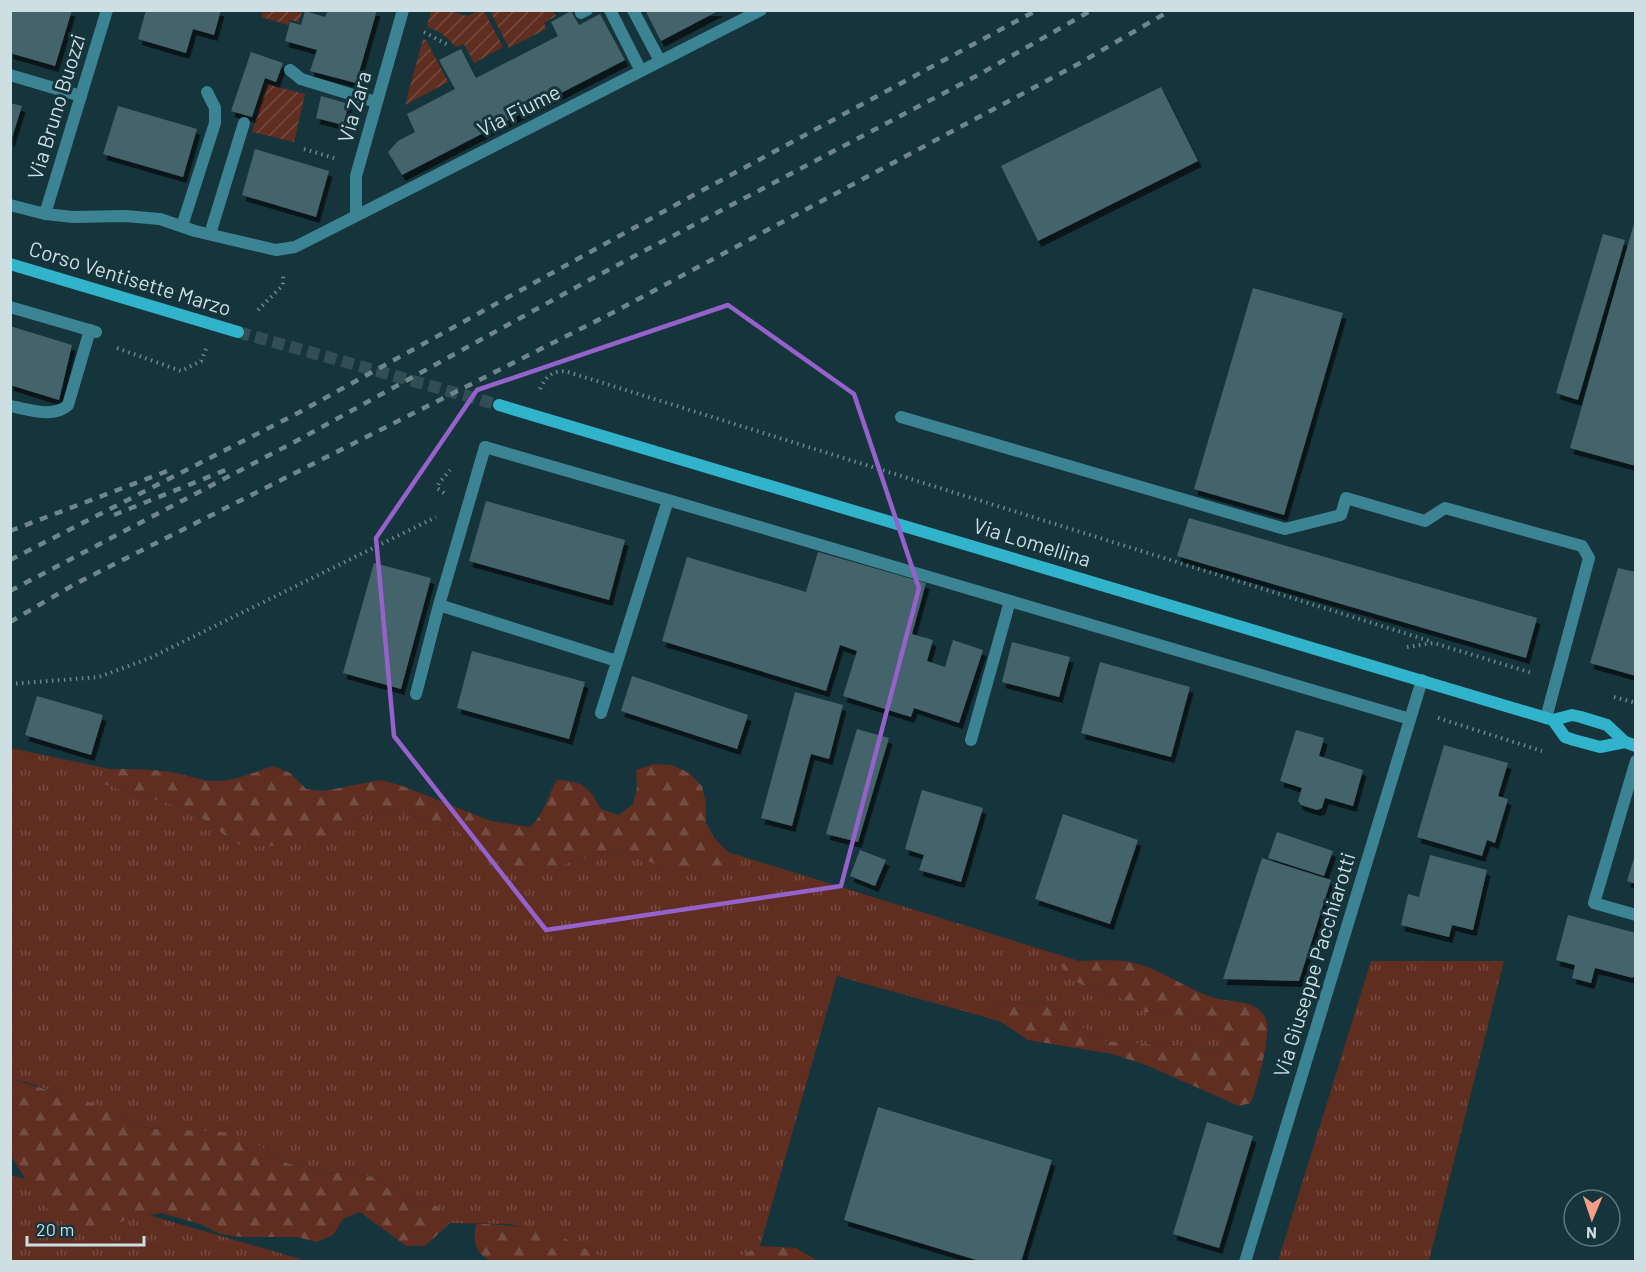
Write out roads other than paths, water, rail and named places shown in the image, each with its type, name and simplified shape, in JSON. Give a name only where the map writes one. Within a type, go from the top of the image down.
[{"type":"main road","name":"Corso Ventisette Marzo","points":[[10,264],[238,332]]},
{"type":"main road","name":"Via Lomellina","points":[[499,405],[1550,719],[1572,714],[1590,719],[1607,725],[1630,744]]},
{"type":"main road","name":"Via Lomellina","points":[[1550,719],[1565,737],[1574,740],[1600,747],[1630,744]]},
{"type":"street","name":"Via Bruno Buozzi","points":[[45,214],[107,10]]},
{"type":"street","name":"Via Zara","points":[[356,216],[356,176],[403,10]]},
{"type":"street","points":[[609,10],[641,71]]},
{"type":"street","points":[[633,10],[660,62]]},
{"type":"street","name":"Via Fiume","points":[[295,247],[755,12]]},
{"type":"street","points":[[290,70],[301,80],[376,102]]},
{"type":"street","points":[[10,75],[81,96]]},
{"type":"street","points":[[182,226],[215,123],[215,108],[207,92]]},
{"type":"street","points":[[210,234],[244,123]]},
{"type":"street","name":"Corso Ventisette Marzo","points":[[10,205],[45,214],[73,217],[125,216],[160,219],[276,250],[295,247]]},
{"type":"street","points":[[10,307],[93,331],[68,405],[63,410],[50,413],[10,406]]},
{"type":"street","points":[[901,417],[1285,530],[1341,514],[1346,498],[1425,521],[1445,508],[1582,546],[1589,558],[1550,719]]},
{"type":"street","points":[[416,694],[485,447],[1410,719]]},
{"type":"street","points":[[601,713],[668,500]]},
{"type":"street","points":[[971,740],[1010,601]]},
{"type":"street","points":[[439,605],[618,661]]},
{"type":"street","name":"Via Giuseppe Pacchiarotti","points":[[1245,1262],[1422,680]]},
{"type":"street","points":[[1635,761],[1594,903],[1635,915]]},
{"type":"tunnel","points":[[238,332],[499,405]]},
{"type":"railway","points":[[10,560],[296,414],[690,197],[1037,10]]},
{"type":"railway","points":[[10,591],[300,439],[593,278],[980,74],[1092,10]]},
{"type":"railway","points":[[10,622],[75,584],[614,312],[1080,63],[1171,10]]},
{"type":"railway","points":[[114,515],[228,469]]},
{"type":"railway","points":[[10,531],[170,470]]}]
